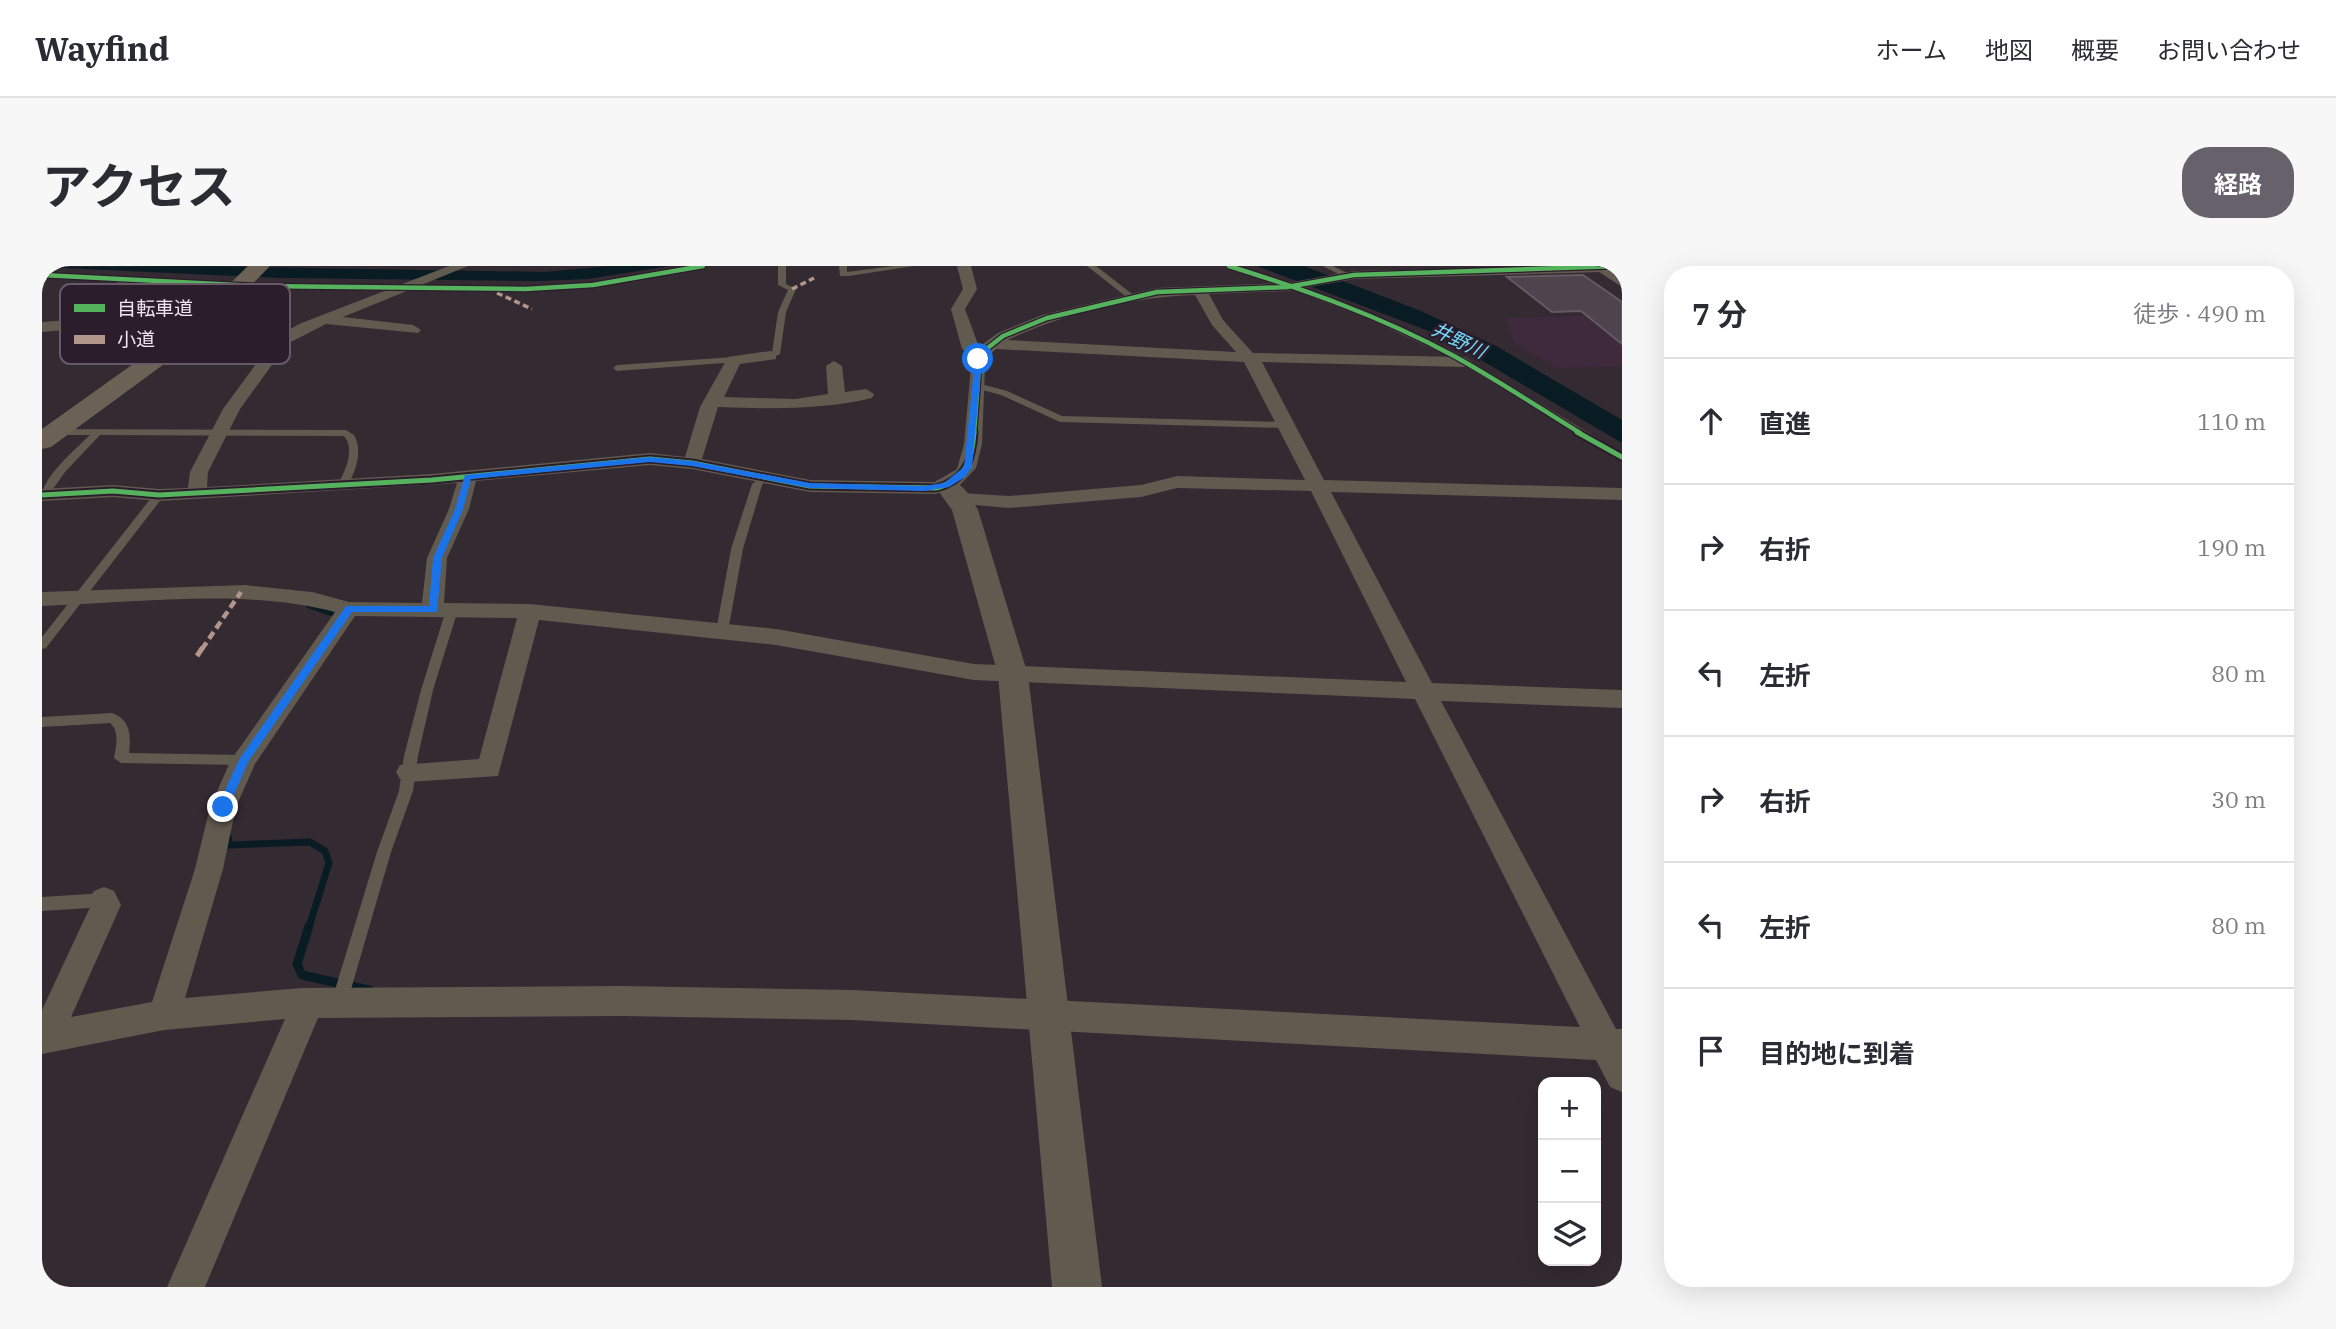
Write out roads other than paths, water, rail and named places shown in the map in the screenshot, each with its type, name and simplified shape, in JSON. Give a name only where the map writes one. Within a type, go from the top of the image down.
[{"type":"main road","points":[[243,284],[260,266]]},
{"type":"main road","points":[[46,435],[148,364]]},
{"type":"street","points":[[290,334],[461,266]]},
{"type":"street","points":[[964,266],[970,289],[958,309],[970,349],[1464,362]]},
{"type":"street","points":[[1077,1287],[1013,675],[953,492],[968,467],[974,385],[987,349],[1003,336],[1047,318],[1132,297],[1199,289],[1293,286],[1346,276],[1620,266]]},
{"type":"street","points":[[1600,267],[1622,282]]},
{"type":"street","points":[[123,284],[128,279]]},
{"type":"street","points":[[1199,289],[1217,322],[1251,357],[1424,690],[1614,1045],[1622,1075]]},
{"type":"street","points":[[324,319],[413,330]]},
{"type":"street","points":[[42,327],[60,325]]},
{"type":"street","points":[[692,463],[712,402],[734,360],[770,356]]},
{"type":"street","points":[[197,493],[199,472],[232,410],[265,364]]},
{"type":"street","points":[[834,366],[837,400]]},
{"type":"street","points":[[712,402],[795,404],[866,394]]},
{"type":"street","points":[[43,495],[113,491],[159,495],[468,477],[650,459],[692,463],[762,479],[829,487],[924,488],[1009,502],[1141,491],[1177,482],[1622,494]]},
{"type":"street","points":[[443,610],[437,558],[459,509],[468,477]]},
{"type":"street","points":[[42,599],[245,592],[312,599],[349,609],[530,611],[722,631],[834,646],[974,672],[1622,699]]},
{"type":"street","points":[[164,1015],[209,869],[223,807],[244,761],[349,609]]},
{"type":"street","points":[[409,772],[489,769],[530,611]]},
{"type":"street","points":[[44,1037],[106,905],[104,900]]},
{"type":"street","points":[[44,1037],[164,1015],[324,1003],[622,1001],[811,1004],[1614,1045]]},
{"type":"street","points":[[186,1287],[324,1003]]},
{"type":"lane","points":[[770,356],[776,354],[782,312],[792,289],[782,285],[782,266]]},
{"type":"lane","points":[[843,266],[844,274],[849,274],[909,266]]},
{"type":"lane","points":[[1091,266],[1132,297]]},
{"type":"lane","points":[[1327,266],[1346,276]]},
{"type":"lane","points":[[42,275],[128,279]]},
{"type":"lane","points":[[1293,286],[1402,331],[1464,362],[1622,457]]},
{"type":"lane","points":[[617,368],[734,360]]},
{"type":"lane","points":[[974,385],[1004,393],[1060,419],[1286,425]]},
{"type":"lane","points":[[43,495],[61,470],[96,434]]},
{"type":"lane","points":[[46,435],[351,434],[355,446],[344,483]]},
{"type":"lane","points":[[722,631],[737,549],[757,484],[762,479]]},
{"type":"lane","points":[[42,645],[159,495]]},
{"type":"lane","points":[[324,1003],[406,791],[443,610]]},
{"type":"lane","points":[[42,722],[112,718],[124,729],[121,758],[244,761]]},
{"type":"lane","points":[[42,904],[104,900]]},
{"type":"water","points":[[193,266],[546,272],[609,266],[670,266],[588,279],[540,281],[280,278],[42,267]]},
{"type":"water","name":"井野川","points":[[1257,266],[1304,266],[1421,311],[1496,346],[1622,420],[1622,443],[1437,334]]},
{"type":"waterway","points":[[309,606],[335,615]]},
{"type":"waterway","points":[[228,836],[229,845],[310,842],[325,851],[329,863],[309,927]]},
{"type":"waterway","points":[[309,926],[297,964],[302,975],[369,990]]}]
